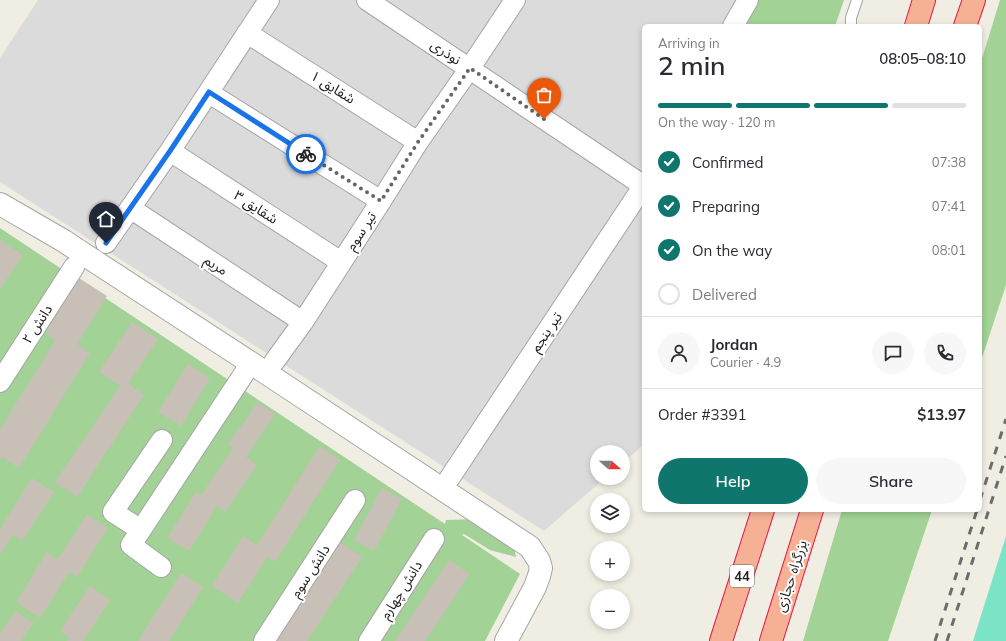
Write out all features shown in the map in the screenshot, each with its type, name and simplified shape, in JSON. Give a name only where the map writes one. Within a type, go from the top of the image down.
[{"type":"highway","points":[[917,24],[924,0]]},
{"type":"highway","points":[[966,24],[974,0]]},
{"type":"highway","name":"44","points":[[721,641],[762,512]]},
{"type":"highway","name":"بزرگراه حجازی","points":[[771,641],[811,512]]},
{"type":"street","points":[[106,243],[170,151],[269,0]]},
{"type":"street","name":"نوذری","points":[[367,0],[642,184]]},
{"type":"street","name":"تیر سوم","points":[[274,362],[303,322],[418,142],[515,0]]},
{"type":"street","points":[[734,24],[748,0]]},
{"type":"street","name":"شقایق ۱","points":[[247,33],[418,142]]},
{"type":"street","points":[[209,92],[381,201]]},
{"type":"street","name":"شقایق ۳","points":[[170,151],[341,262]]},
{"type":"street","name":"تیر پنجم","points":[[449,479],[642,188]]},
{"type":"street","points":[[0,204],[64,241],[530,547],[539,561],[541,568],[540,576],[506,641]]},
{"type":"street","name":"مریم","points":[[130,208],[303,322]]},
{"type":"street","name":"دانش ۲","points":[[0,382],[74,267]]},
{"type":"street","points":[[161,567],[131,545],[251,363]]},
{"type":"street","points":[[141,530],[113,512],[162,440]]},
{"type":"street","name":"دانش سوم","points":[[264,641],[355,500]]},
{"type":"street","name":"دانش چهارم","points":[[369,641],[434,538]]},
{"type":"lane","points":[[851,24],[851,18],[857,0]]},
{"type":"shaded area","points":[[38,0],[779,0],[772,24],[642,24],[642,446],[630,457],[630,445],[590,445],[590,485],[597,485],[544,531],[0,182],[0,58]]},
{"type":"green space","points":[[758,0],[844,0],[836,24],[743,24]]},
{"type":"green space","points":[[1000,0],[1006,0],[1006,285],[982,358],[982,58]]},
{"type":"green space","points":[[0,228],[445,524],[446,520],[478,519],[513,543],[516,557],[490,550],[464,534],[462,535],[520,574],[485,641],[0,641]]},
{"type":"green space","points":[[841,512],[931,512],[888,641],[803,641]]},
{"type":"green space","points":[[1006,536],[1006,641],[973,641]]},
{"type":"building","points":[[0,240],[23,255],[0,289]]},
{"type":"building","points":[[79,278],[107,296],[77,344],[90,353],[19,468],[2,457],[0,460],[0,429],[55,341],[46,332]]},
{"type":"building","points":[[132,322],[158,339],[128,384],[144,395],[77,497],[55,482],[120,386],[99,372]]},
{"type":"building","points":[[188,364],[210,378],[181,426],[158,412]]},
{"type":"building","points":[[258,402],[275,414],[246,457],[257,465],[225,512],[217,506],[189,551],[167,538],[196,492],[201,495],[233,448],[228,444]]},
{"type":"building","points":[[320,446],[340,460],[275,562],[267,557],[238,603],[212,586],[243,536],[257,545]]},
{"type":"building","points":[[32,478],[54,492],[22,541],[13,535],[0,555],[0,529]]},
{"type":"building","points":[[382,488],[402,499],[374,551],[354,540]]},
{"type":"building","points":[[87,514],[108,528],[77,577],[69,572],[40,618],[16,602],[47,552],[58,559]]},
{"type":"building","points":[[338,541],[362,557],[307,641],[272,641]]},
{"type":"building","points":[[449,560],[470,574],[425,641],[395,641]]},
{"type":"building","points":[[181,573],[203,587],[169,641],[138,641]]},
{"type":"building","points":[[90,586],[110,600],[83,641],[67,641],[69,637],[60,631]]},
{"type":"building","points":[[16,611],[33,623],[21,641],[0,641],[0,633]]},
{"type":"railway","points":[[982,494],[1006,419]]},
{"type":"railway","points":[[947,641],[1006,456]]},
{"type":"railway","points":[[935,641],[976,512]]},
{"type":"way so far","points":[[306,154],[381,201],[418,142],[470,68],[544,119]]},
{"type":"route","points":[[106,243],[209,92],[306,154]]}]
